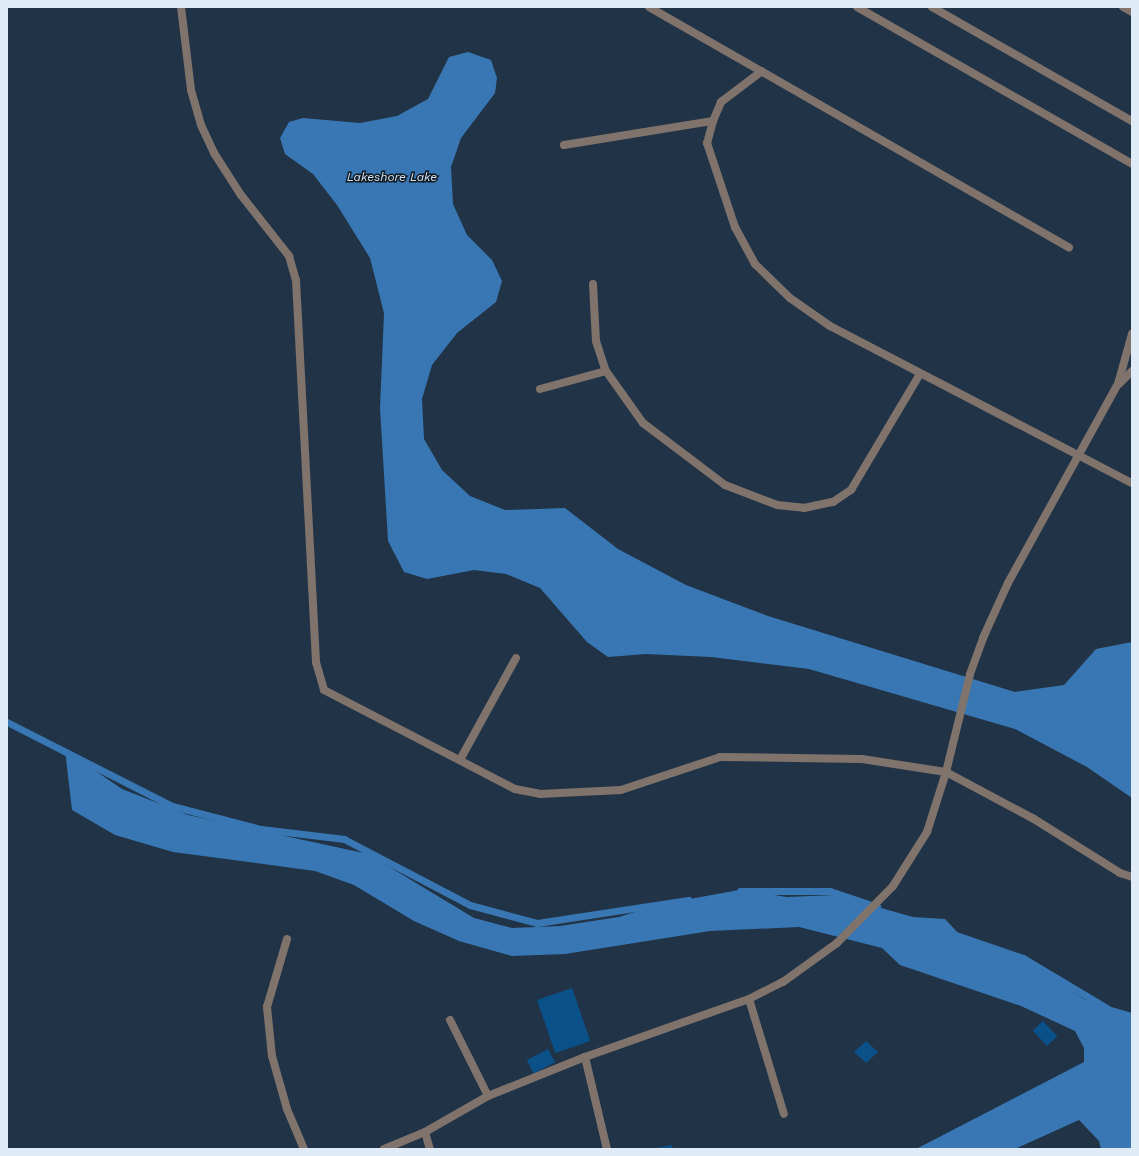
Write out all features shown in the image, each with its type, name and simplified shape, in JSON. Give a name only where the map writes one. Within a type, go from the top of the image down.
[{"type":"street","points":[[649,7],[1069,248]]},
{"type":"street","points":[[857,7],[1132,164]]},
{"type":"street","points":[[932,7],[1132,121]]},
{"type":"street","points":[[1124,7],[1132,12]]},
{"type":"street","points":[[181,8],[191,90],[202,125],[214,153],[241,194],[289,256],[296,280],[316,662],[324,690],[461,758],[515,789],[540,794],[621,790],[720,757],[862,759],[946,772],[1034,819],[1120,873],[1132,876]]},
{"type":"street","points":[[762,71],[721,102],[713,121],[707,143],[735,227],[755,264],[790,298],[830,326],[920,374],[1081,454],[1132,483]]},
{"type":"street","points":[[564,145],[713,121]]},
{"type":"street","points":[[593,284],[596,341],[606,371],[643,423],[724,486],[776,505],[804,508],[833,502],[851,490],[920,374]]},
{"type":"street","points":[[384,1149],[425,1132],[488,1096],[585,1057],[749,999],[783,982],[837,944],[893,886],[927,832],[946,772],[956,720],[970,674],[1008,583],[1081,454],[1118,384],[1132,334]]},
{"type":"street","points":[[540,390],[606,371]]},
{"type":"street","points":[[1118,384],[1132,371]]},
{"type":"street","points":[[461,758],[516,658]]},
{"type":"street","points":[[287,939],[267,1007],[272,1056],[287,1109],[304,1149]]},
{"type":"street","points":[[749,999],[784,1114]]},
{"type":"street","points":[[450,1020],[488,1096]]},
{"type":"street","points":[[585,1057],[607,1149]]},
{"type":"street","points":[[425,1132],[430,1149]]},
{"type":"water","name":"Lakeshore Lake","points":[[468,52],[491,60],[497,78],[495,93],[461,138],[451,167],[453,204],[467,235],[492,260],[502,281],[496,302],[457,333],[432,365],[422,399],[424,439],[442,470],[470,496],[505,510],[565,508],[618,549],[686,585],[768,616],[1015,692],[1064,685],[1096,649],[1132,642],[1132,798],[1087,767],[1015,729],[809,669],[711,657],[646,654],[608,657],[587,642],[540,588],[506,574],[474,570],[427,579],[404,572],[388,541],[380,408],[384,313],[370,258],[337,205],[313,174],[285,154],[280,138],[289,122],[303,118],[360,123],[397,116],[428,99],[449,57]]},
{"type":"water","points":[[65,750],[122,789],[188,815],[368,854],[474,918],[512,928],[560,926],[619,917],[657,905],[739,890],[787,897],[835,895],[913,917],[945,919],[963,938],[1030,963],[1084,999],[1132,1013],[1132,1149],[1101,1149],[1099,1141],[1079,1120],[1015,1149],[916,1149],[1084,1062],[1084,1048],[1075,1031],[1021,1006],[900,965],[882,948],[799,927],[710,931],[565,954],[512,956],[459,941],[414,921],[354,885],[315,871],[173,852],[115,835],[72,810]]},
{"type":"building","points":[[572,988],[590,1041],[555,1053],[537,1000]]},
{"type":"building","points":[[1043,1021],[1057,1036],[1047,1046],[1033,1031]]},
{"type":"building","points":[[866,1041],[878,1052],[866,1063],[854,1052]]},
{"type":"building","points":[[548,1049],[555,1062],[534,1074],[527,1060]]},
{"type":"building","points":[[672,1145],[673,1149],[655,1149],[655,1148]]},
{"type":"waterway","points":[[7,722],[172,806],[261,829],[344,839],[470,905],[537,923],[688,900]]},
{"type":"waterway","points":[[740,891],[830,891],[877,907]]},
{"type":"waterway","points":[[953,934],[1023,958],[1107,1008]]}]
